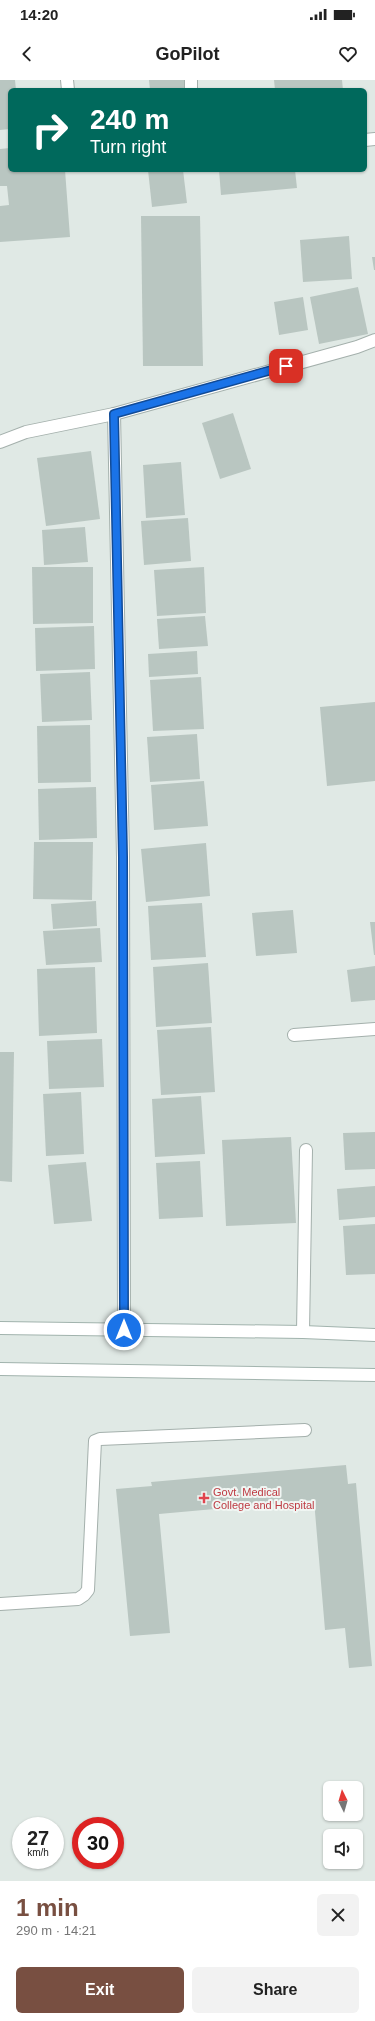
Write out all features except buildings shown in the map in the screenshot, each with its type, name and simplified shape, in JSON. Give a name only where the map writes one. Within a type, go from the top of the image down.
[{"type":"street","points":[[0,442],[26,432],[114,414],[357,348],[375,340]]},
{"type":"street","points":[[114,414],[123,857],[124,1330]]},
{"type":"street","points":[[294,1035],[375,1029]]},
{"type":"street","points":[[303,1332],[306,1150]]},
{"type":"street","points":[[0,1328],[303,1332],[375,1335]]},
{"type":"street","points":[[0,1369],[375,1375]]},
{"type":"street","points":[[0,1604],[78,1599],[88,1590],[95,1441],[100,1439],[305,1430]]},
{"type":"place","name":"Govt. Medical College and Hospital","points":[[204,1498]]},
{"type":"route","points":[[124,1330],[123,857],[114,414],[286,366]]}]
